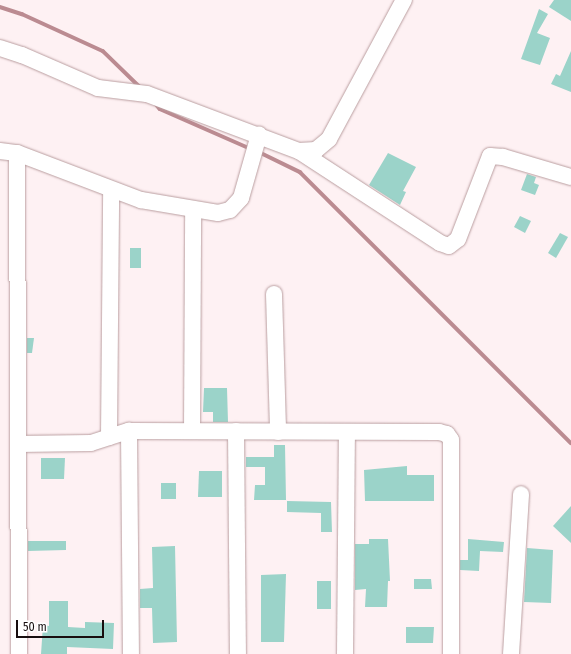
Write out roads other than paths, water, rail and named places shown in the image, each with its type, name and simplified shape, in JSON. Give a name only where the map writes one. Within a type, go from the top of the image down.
[{"type":"street","points":[[299,151],[316,150],[329,139],[404,0]]},
{"type":"street","points":[[0,48],[22,55],[98,88],[147,94],[299,151],[440,243],[450,246],[458,239],[490,156],[503,157],[571,177]]},
{"type":"street","points":[[0,151],[17,153],[111,190],[141,200],[218,213],[230,210],[241,198],[259,135]]},
{"type":"street","points":[[17,153],[19,654]]},
{"type":"street","points":[[109,437],[111,190]]},
{"type":"street","points":[[192,431],[193,209]]},
{"type":"street","points":[[274,294],[278,432]]},
{"type":"street","points":[[18,444],[91,443],[129,431],[439,432],[447,434],[451,440],[451,654]]},
{"type":"street","points":[[129,431],[131,654]]},
{"type":"street","points":[[236,431],[238,654]]},
{"type":"street","points":[[345,654],[347,432]]},
{"type":"street","points":[[511,654],[521,494]]},
{"type":"waterway","points":[[0,7],[22,14],[103,51],[141,88]]},
{"type":"waterway","points":[[156,104],[160,109],[251,149]]},
{"type":"waterway","points":[[259,152],[300,172],[571,443]]}]
